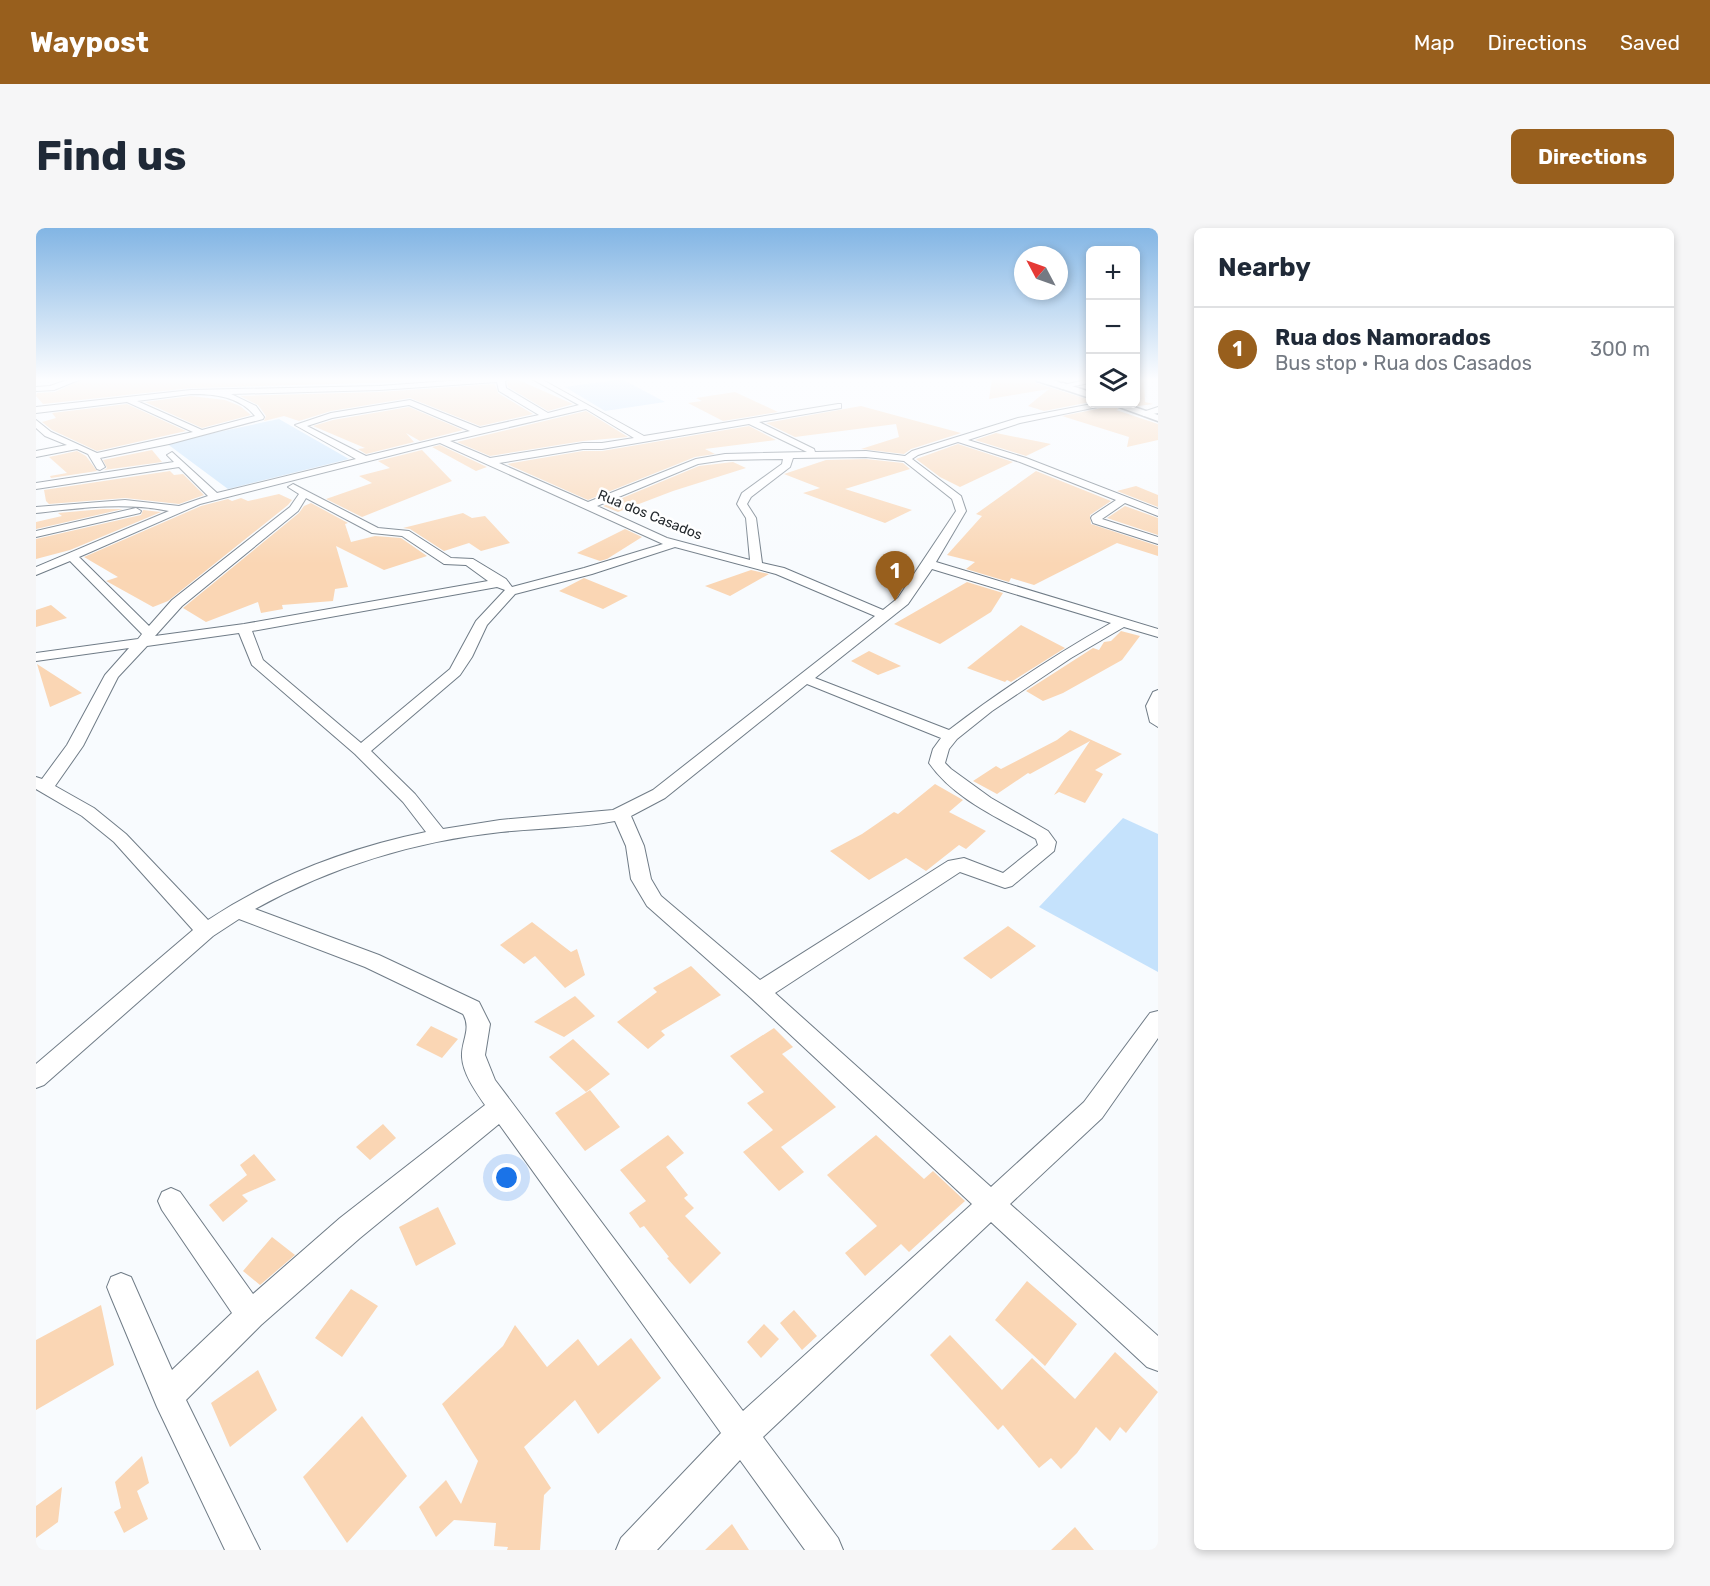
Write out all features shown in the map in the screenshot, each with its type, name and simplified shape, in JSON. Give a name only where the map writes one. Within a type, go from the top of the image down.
[{"type":"street","points":[[65,441],[88,450],[95,456],[104,490]]},
{"type":"street","points":[[95,456],[170,441]]},
{"type":"street","points":[[330,441],[364,459]]},
{"type":"street","points":[[36,571],[152,523],[178,509],[215,497],[438,441]]},
{"type":"street","name":"Rua dos Casados","points":[[443,441],[674,544],[804,580],[886,616]]},
{"type":"street","points":[[491,461],[637,441]]},
{"type":"street","points":[[790,441],[817,454]]},
{"type":"street","points":[[589,506],[696,462],[724,457],[866,454],[907,459],[915,453],[958,441]]},
{"type":"street","points":[[962,441],[1023,460],[1158,513]]},
{"type":"street","points":[[160,443],[215,497]]},
{"type":"street","points":[[36,454],[78,446]]},
{"type":"street","points":[[756,565],[751,518],[742,504],[746,495],[787,465],[789,454]]},
{"type":"street","points":[[36,1078],[206,931],[235,910],[306,875],[347,859],[438,835],[621,814],[659,795],[903,601],[929,564],[961,511],[957,498],[907,459]]},
{"type":"street","points":[[36,510],[181,464]]},
{"type":"street","points":[[282,481],[376,531],[405,533],[448,561],[469,562],[506,586]]},
{"type":"street","points":[[36,486],[104,490],[178,509]]},
{"type":"street","points":[[206,931],[120,838],[88,812],[41,785],[75,746],[112,675],[177,603],[294,509],[304,494]]},
{"type":"street","points":[[1124,499],[1096,518],[1097,521],[1158,541]]},
{"type":"street","points":[[36,534],[161,505]]},
{"type":"street","points":[[36,657],[147,637],[244,628],[506,586],[588,571],[674,544]]},
{"type":"street","points":[[72,557],[147,637]]},
{"type":"street","points":[[929,564],[1158,633]]},
{"type":"street","points":[[361,751],[455,672],[481,624],[506,586]]},
{"type":"street","points":[[759,992],[955,866],[964,865],[1005,881],[1047,847],[1047,842],[1042,835],[959,785],[942,772],[937,763],[941,749],[951,736],[987,708],[1066,655],[1123,622]]},
{"type":"street","points":[[244,628],[257,662],[361,751],[409,798],[438,835]]},
{"type":"street","points":[[806,679],[951,736]]},
{"type":"street","points":[[1158,695],[1154,706],[1158,722]]},
{"type":"street","points":[[621,814],[635,846],[641,879],[654,901],[759,992],[1158,1356]]},
{"type":"street","points":[[235,910],[372,961],[471,1008],[478,1017],[480,1027],[474,1051],[476,1067],[486,1087],[826,1550]]},
{"type":"street","points":[[633,1550],[742,1434],[1093,1110],[1156,1026]]},
{"type":"street","points":[[168,1396],[251,1315],[350,1228],[501,1107]]},
{"type":"street","points":[[171,1201],[251,1315]]},
{"type":"street","points":[[121,1287],[168,1396],[243,1550]]},
{"type":"shaded area","points":[[177,441],[317,441],[349,459],[228,489],[166,443]]},
{"type":"shaded area","points":[[1123,818],[1158,834],[1158,972],[1039,907]]},
{"type":"building","points":[[75,441],[143,441],[97,451]]},
{"type":"building","points":[[348,441],[414,442],[366,454],[358,449],[365,448]]},
{"type":"building","points":[[462,441],[586,441],[490,456],[457,442]]},
{"type":"building","points":[[663,441],[771,441],[705,449],[715,454],[695,457],[588,500],[507,464],[583,451],[602,451]]},
{"type":"building","points":[[887,441],[937,441],[911,449],[904,454],[861,449]]},
{"type":"building","points":[[977,441],[1034,441],[1051,444],[1026,456]]},
{"type":"building","points":[[1128,441],[1155,441],[1127,447]]},
{"type":"building","points":[[958,444],[1013,462],[960,487],[940,477],[916,459]]},
{"type":"building","points":[[440,445],[487,467],[476,471],[432,447]]},
{"type":"building","points":[[152,450],[162,462],[104,470],[107,468],[103,460]]},
{"type":"building","points":[[422,450],[452,481],[362,517],[326,499],[372,483],[359,476],[390,468],[378,461]]},
{"type":"building","points":[[77,451],[86,456],[97,471],[51,478],[50,476],[67,473],[49,457]]},
{"type":"building","points":[[866,459],[903,463],[910,469],[845,489],[912,510],[885,523],[803,493],[820,488],[784,474],[826,460]]},
{"type":"building","points":[[733,462],[746,468],[673,491],[618,512],[603,506],[699,466]]},
{"type":"building","points":[[170,471],[174,475],[183,474],[204,495],[179,504],[125,498],[49,504],[46,501],[44,490]]},
{"type":"building","points":[[1036,471],[1111,501],[1090,515],[1091,524],[1158,546],[1158,556],[1117,543],[1034,585],[1011,578],[1009,582],[966,569],[975,562],[947,555],[982,516],[976,514]]},
{"type":"building","points":[[1136,486],[1158,495],[1158,507],[1117,491]]},
{"type":"building","points":[[279,494],[292,500],[168,601],[153,607],[106,581],[118,577],[84,557],[201,506],[228,499],[232,501],[241,498],[248,501]]},
{"type":"building","points":[[311,503],[348,523],[345,524],[351,542],[375,536],[401,538],[427,556],[384,570],[336,546],[348,587],[335,589],[333,601],[282,605],[283,609],[261,613],[258,602],[206,622],[183,608],[299,513],[304,506]]},
{"type":"building","points":[[1125,506],[1158,518],[1158,535],[1107,518]]},
{"type":"building","points":[[123,509],[36,529],[36,522],[62,516],[58,513]]},
{"type":"building","points":[[143,510],[161,512],[70,550],[36,559],[36,539],[141,515]]},
{"type":"building","points":[[463,513],[472,518],[485,516],[510,543],[481,551],[469,543],[444,551],[410,529],[403,528]]},
{"type":"building","points":[[625,529],[642,537],[600,561],[577,553]]},
{"type":"building","points":[[751,570],[769,574],[730,596],[705,586]]},
{"type":"building","points":[[584,578],[628,596],[603,609],[559,591]]},
{"type":"building","points":[[967,582],[1003,593],[991,612],[940,644],[894,624]]},
{"type":"building","points":[[51,605],[67,618],[36,627],[36,610]]},
{"type":"building","points":[[1021,625],[1065,648],[1011,682],[1007,680],[1005,682],[967,668]]},
{"type":"building","points":[[1121,631],[1140,636],[1122,660],[1063,693],[1043,701],[1026,691],[1093,648],[1099,650],[1104,642],[1111,641]]},
{"type":"building","points":[[869,651],[901,666],[878,675],[851,661]]},
{"type":"building","points":[[37,664],[82,693],[50,707]]},
{"type":"building","points":[[1070,730],[1122,754],[1095,770],[1103,774],[1085,803],[1059,792],[1054,795],[1090,741],[1030,774],[1028,773],[997,794],[973,781],[996,766],[1001,769],[1057,740]]},
{"type":"building","points":[[935,784],[963,800],[949,812],[986,831],[966,849],[959,845],[926,871],[906,858],[869,880],[830,851],[862,834],[894,812],[898,814]]},
{"type":"building","points":[[532,922],[571,952],[577,949],[585,975],[565,988],[535,956],[524,964],[500,945]]},
{"type":"building","points":[[1008,926],[1036,946],[991,979],[963,958]]},
{"type":"building","points":[[691,966],[721,995],[661,1031],[665,1035],[648,1049],[617,1022],[657,992],[653,988]]},
{"type":"building","points":[[575,996],[595,1016],[564,1037],[534,1022]]},
{"type":"building","points":[[431,1026],[458,1039],[442,1058],[416,1045]]},
{"type":"building","points":[[774,1028],[793,1047],[782,1054],[836,1107],[781,1147],[804,1172],[779,1191],[743,1152],[773,1130],[747,1103],[764,1092],[730,1056]]},
{"type":"building","points":[[573,1039],[610,1074],[586,1092],[549,1057]]},
{"type":"building","points":[[590,1090],[620,1127],[585,1151],[555,1113]]},
{"type":"building","points":[[383,1124],[396,1138],[370,1160],[356,1147]]},
{"type":"building","points":[[668,1135],[684,1153],[666,1167],[688,1195],[684,1198],[694,1208],[685,1216],[721,1253],[690,1284],[667,1258],[669,1257],[644,1226],[640,1228],[629,1213],[646,1201],[620,1170]]},
{"type":"building","points":[[876,1135],[924,1179],[933,1171],[965,1201],[909,1252],[901,1244],[865,1276],[845,1253],[877,1226],[827,1175]]},
{"type":"building","points":[[254,1154],[276,1180],[242,1195],[248,1201],[223,1222],[209,1205],[247,1175],[240,1165]]},
{"type":"building","points":[[438,1207],[456,1244],[416,1266],[399,1227]]},
{"type":"building","points":[[272,1237],[295,1255],[260,1285],[243,1271]]},
{"type":"building","points":[[1027,1281],[1077,1324],[1045,1366],[995,1320]]},
{"type":"building","points":[[351,1289],[378,1306],[342,1357],[315,1338]]},
{"type":"building","points":[[101,1305],[114,1365],[36,1410],[36,1340]]},
{"type":"building","points":[[794,1310],[817,1336],[802,1350],[780,1323]]},
{"type":"building","points":[[764,1324],[779,1339],[761,1358],[747,1342]]},
{"type":"building","points":[[515,1325],[547,1367],[578,1339],[598,1366],[631,1338],[661,1378],[598,1434],[575,1400],[524,1447],[551,1488],[544,1495],[540,1550],[507,1550],[508,1547],[494,1546],[496,1523],[454,1520],[436,1537],[419,1507],[446,1480],[461,1504],[478,1461],[442,1404],[503,1346]]},
{"type":"building","points":[[950,1335],[1002,1390],[1032,1358],[1075,1399],[1115,1352],[1158,1392],[1126,1433],[1120,1427],[1110,1441],[1096,1427],[1077,1453],[1061,1469],[1051,1458],[1039,1468],[1003,1425],[998,1430],[930,1355]]},
{"type":"building","points":[[258,1370],[277,1410],[230,1447],[211,1403]]},
{"type":"building","points":[[362,1416],[407,1476],[347,1543],[303,1477]]},
{"type":"building","points":[[142,1456],[149,1483],[137,1491],[148,1519],[124,1533],[114,1512],[121,1508],[115,1482]]},
{"type":"building","points":[[62,1487],[58,1522],[36,1538],[36,1506]]},
{"type":"building","points":[[732,1524],[749,1550],[705,1550]]},
{"type":"building","points":[[1075,1527],[1094,1550],[1051,1550]]},
{"type":"place","name":"Rua dos Namorados","points":[[895,601]]}]
